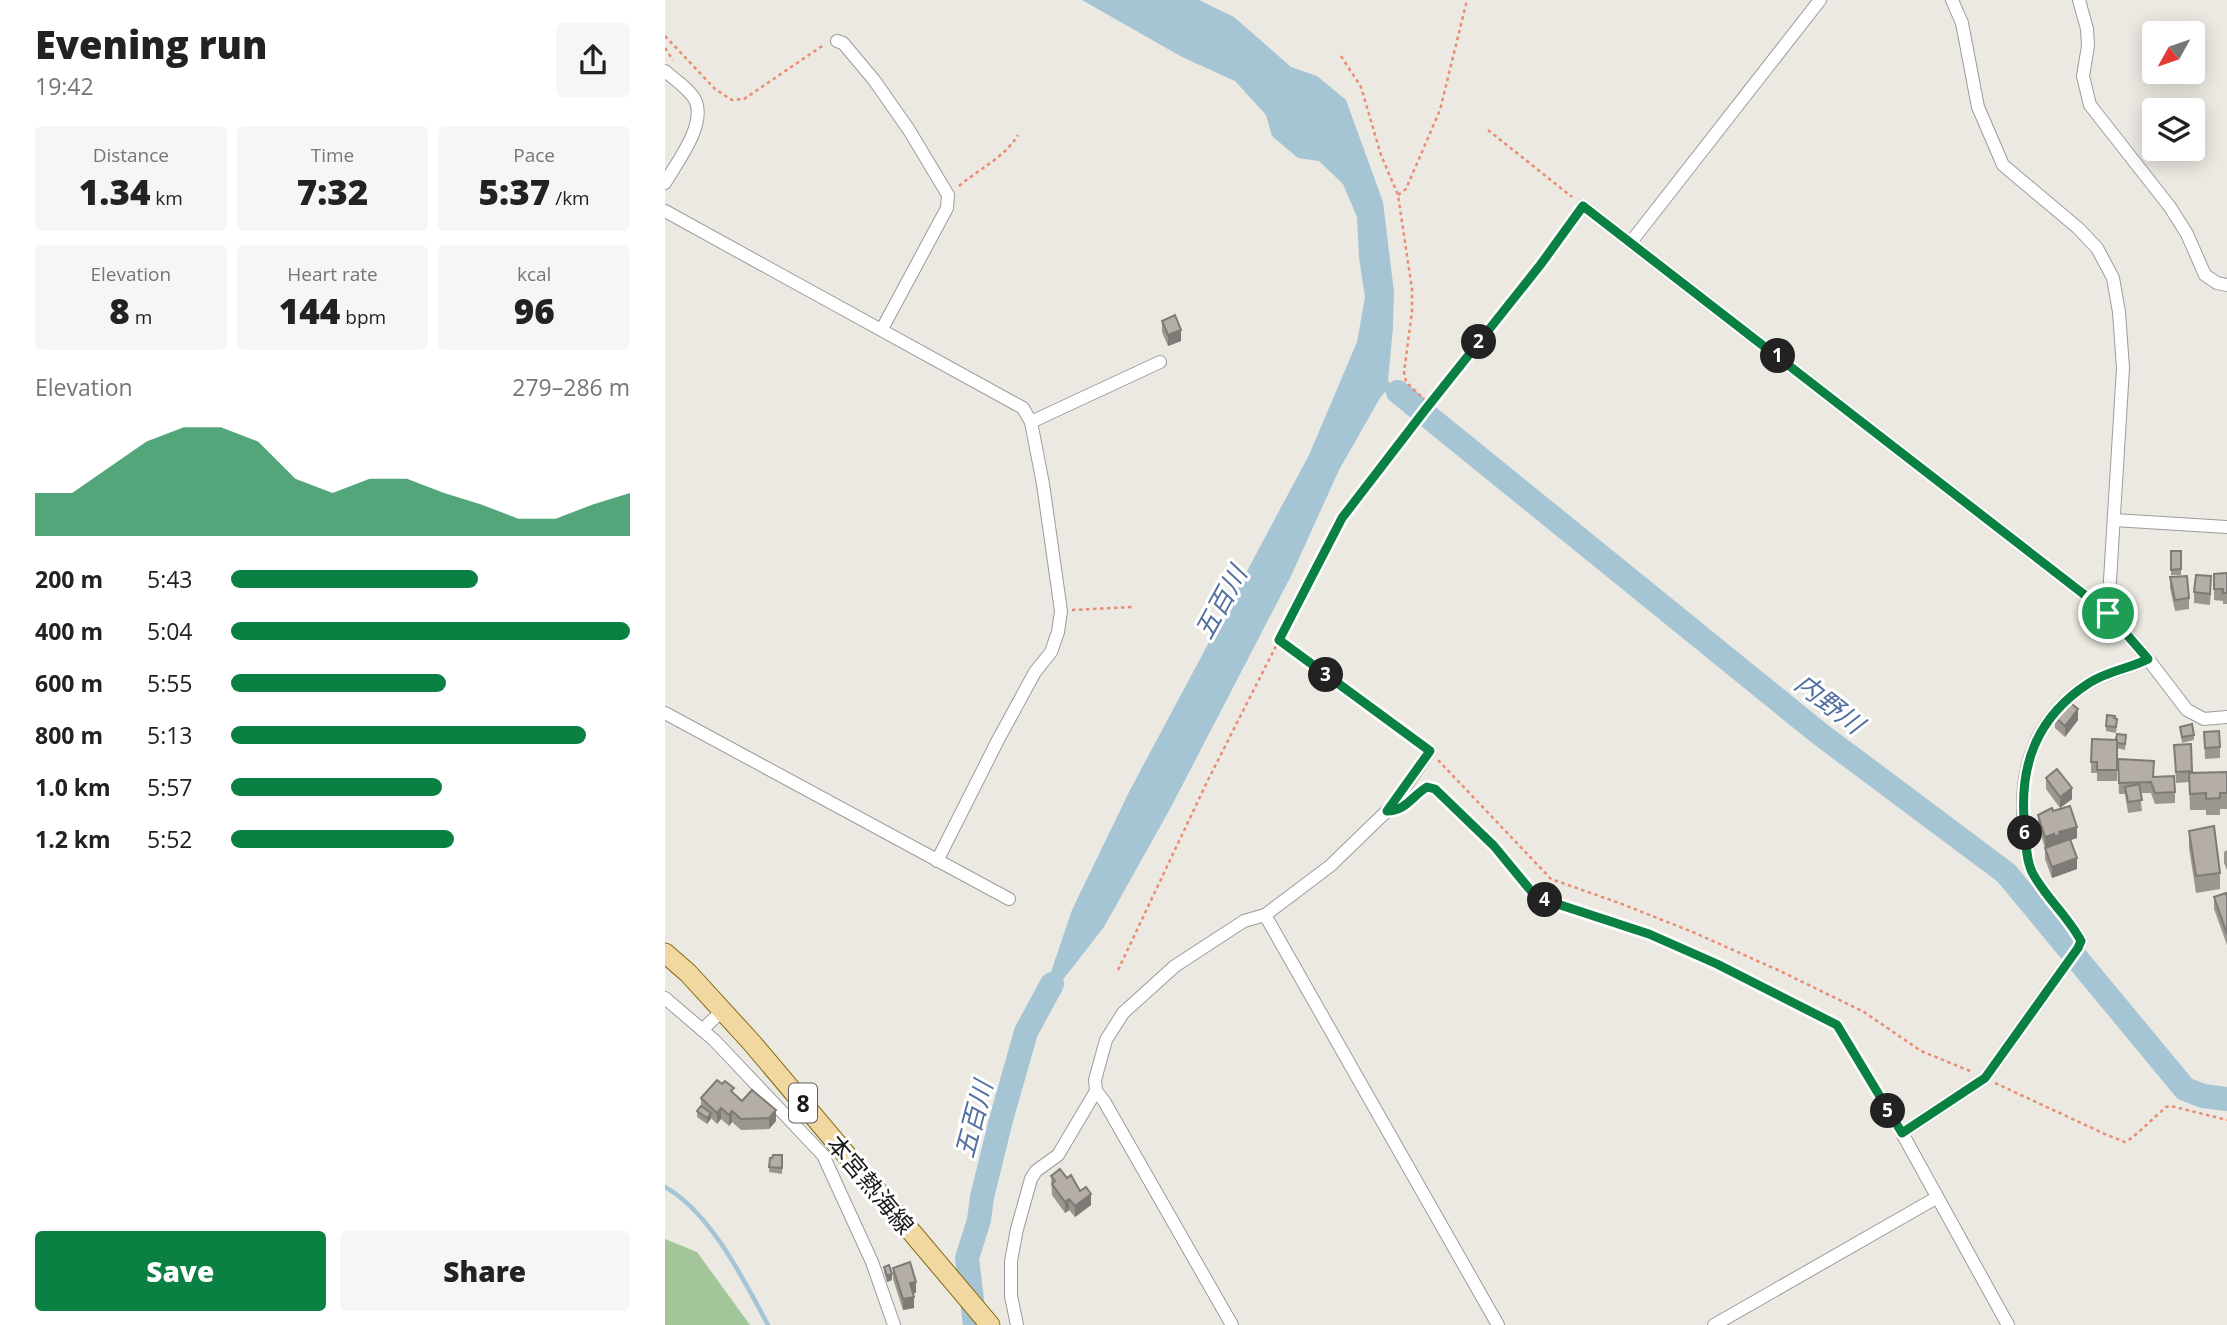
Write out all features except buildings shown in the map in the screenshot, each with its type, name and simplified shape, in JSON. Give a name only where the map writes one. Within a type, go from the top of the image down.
[{"type":"main road","name":"本宮熱海線","points":[[665,953],[723,1010],[990,1325]]},
{"type":"street","points":[[1631,242],[1820,0]]},
{"type":"street","points":[[1952,0],[1962,23],[1978,107],[2003,165],[2078,228],[2097,248],[2113,278],[2119,312],[2123,368],[2108,613]]},
{"type":"street","points":[[2079,0],[2087,29],[2088,46],[2083,76],[2090,105],[2170,207],[2187,234],[2205,275],[2217,283],[2227,285]]},
{"type":"street","points":[[837,41],[843,43],[874,79],[948,195],[947,208],[882,329]]},
{"type":"street","points":[[665,71],[696,100],[699,119],[665,183]]},
{"type":"street","points":[[1583,206],[2108,613],[2187,710],[2204,719],[2227,717]]},
{"type":"street","points":[[665,211],[1023,408],[1031,422],[1043,484],[1061,611],[1051,652],[1035,672],[937,861]]},
{"type":"street","points":[[1031,422],[1160,362]]},
{"type":"street","points":[[2113,520],[2227,527]]},
{"type":"street","points":[[2008,1325],[1902,1133],[1985,1078],[2064,970],[2081,941],[2073,925],[2036,878],[2030,866],[2022,807],[2029,762],[2051,715],[2098,677],[2148,659]]},
{"type":"street","points":[[667,720],[1009,900]]},
{"type":"street","points":[[1232,1325],[1096,1091],[1095,1080],[1101,1054],[1123,1013],[1151,986],[1185,959],[1244,921],[1265,915],[1331,866],[1392,806],[1430,751]]},
{"type":"street","points":[[1265,915],[1498,1325]]},
{"type":"street","points":[[665,998],[702,1030],[823,1155],[872,1262],[894,1325]]},
{"type":"street","points":[[702,1030],[723,1010]]},
{"type":"street","points":[[1017,1325],[1011,1296],[1011,1261],[1031,1179],[1036,1171],[1058,1155],[1096,1091]]},
{"type":"street","points":[[1714,1325],[1936,1198]]},
{"type":"path","points":[[1398,195],[1406,190],[1440,110],[1467,0]]},
{"type":"path","points":[[665,36],[715,89],[732,100],[744,99],[822,46],[837,41]]},
{"type":"path","points":[[1341,56],[1361,87],[1381,155],[1398,195],[1412,289],[1412,312],[1404,372],[1406,382],[1429,404]]},
{"type":"path","points":[[1118,970],[1207,780],[1342,518],[1541,264],[1583,206],[1488,130]]},
{"type":"path","points":[[948,195],[998,159],[1011,147],[1018,135]]},
{"type":"path","points":[[1061,611],[1132,607]]},
{"type":"path","points":[[1279,640],[1430,751],[1551,879],[1695,933],[1780,971],[1864,1012],[1921,1051],[2125,1142],[2166,1107],[2227,1120]]},
{"type":"path","points":[[1414,798],[1427,787],[1442,794],[1494,846],[1536,897],[1649,934],[1837,1025],[1902,1133]]},
{"type":"green space","points":[[665,1239],[697,1252],[750,1325],[665,1325]]},
{"type":"water","points":[[1082,0],[1199,0],[1234,17],[1291,67],[1317,76],[1346,100],[1383,202],[1394,292],[1388,381],[1423,410],[1420,413],[1387,390],[1380,398],[1339,470],[1291,576],[1171,807],[1104,927],[1037,1013],[1072,910],[1129,792],[1309,455],[1357,342],[1365,297],[1357,217],[1343,184],[1319,161],[1298,158],[1272,136],[1266,115],[1235,81],[1182,57]]},
{"type":"waterway","name":"内野川","points":[[1398,392],[1820,734],[2006,873],[2185,1089],[2203,1096],[2227,1099]]},
{"type":"waterway","name":"五百川","points":[[975,1325],[967,1258],[1026,1032],[1052,984]]},
{"type":"waterway","points":[[665,1187],[681,1198],[711,1230],[737,1268],[768,1325]]},
{"type":"route","points":[[1583,206],[2108,613],[2148,659],[2098,677],[2051,715],[2029,762],[2022,807],[2030,866],[2036,878],[2073,925],[2081,941],[2064,970],[1985,1078],[1902,1133],[1837,1025],[1717,964],[1649,934],[1536,897],[1494,846],[1435,789],[1427,787],[1397,811],[1387,811],[1430,751],[1279,640],[1342,518],[1358,495],[1541,264],[1583,206]]}]
